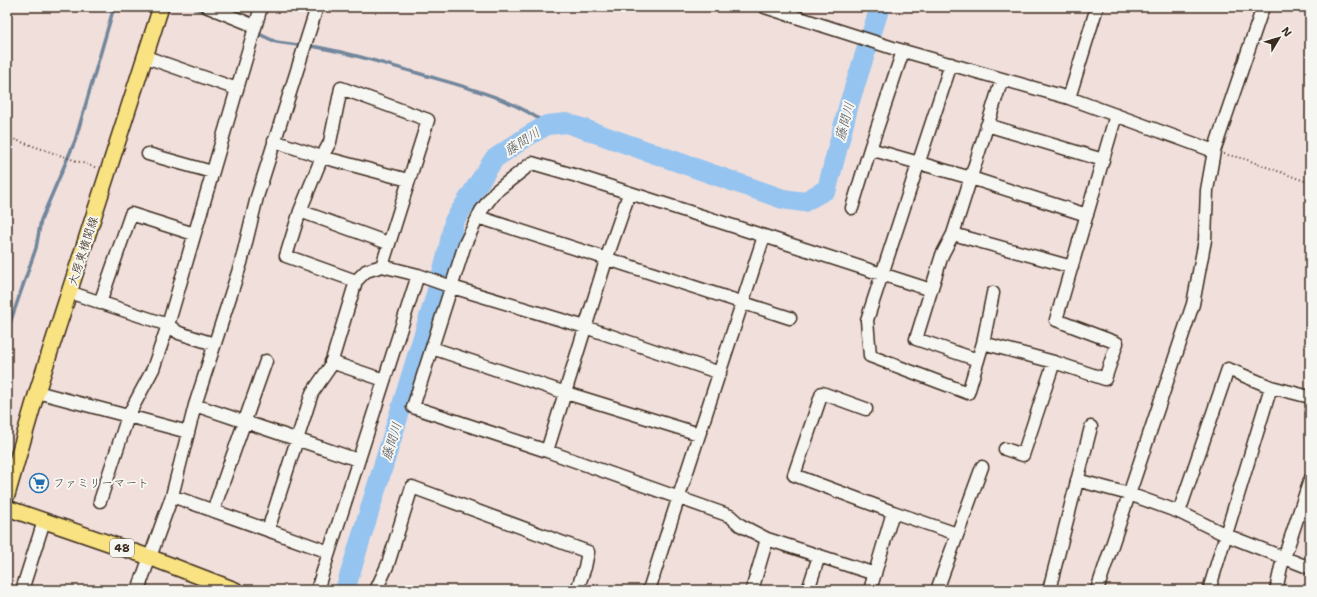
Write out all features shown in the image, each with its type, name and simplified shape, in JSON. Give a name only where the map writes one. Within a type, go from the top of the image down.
[{"type":"main road","name":"大房東横関線","points":[[7,495],[37,392],[161,7]]},
{"type":"main road","name":"48","points":[[7,508],[148,557],[235,590]]},
{"type":"street","points":[[208,7],[255,26]]},
{"type":"street","points":[[100,501],[128,416],[153,369],[168,325],[261,7]]},
{"type":"street","points":[[138,590],[148,557],[172,496],[194,405],[241,262],[257,197],[317,7]]},
{"type":"street","points":[[766,7],[898,49],[1069,98],[1214,151]]},
{"type":"street","points":[[1069,98],[1097,7]]},
{"type":"street","points":[[1097,590],[1193,304],[1205,240],[1207,190],[1214,151],[1262,7]]},
{"type":"street","points":[[852,208],[898,49]]},
{"type":"street","points":[[146,56],[237,89]]},
{"type":"street","points":[[951,64],[920,163],[867,320],[870,356],[968,393],[983,343],[993,293]]},
{"type":"street","points":[[978,360],[916,339],[942,255],[954,234],[1002,79]]},
{"type":"street","points":[[356,281],[286,256],[300,211],[322,157],[330,142],[341,88],[428,120],[382,266]]},
{"type":"street","points":[[983,343],[1054,362],[1105,379],[1117,343],[1056,320],[1116,115]]},
{"type":"street","points":[[987,125],[1103,160]]},
{"type":"street","points":[[274,142],[322,157],[408,180]]},
{"type":"street","points":[[870,149],[971,178],[1087,215]]},
{"type":"street","points":[[148,154],[212,172]]},
{"type":"street","points":[[874,574],[767,538],[740,525],[730,516],[678,497],[547,451],[413,407],[465,244],[478,217],[495,192],[532,164],[577,176],[931,290]]},
{"type":"street","points":[[547,451],[607,257],[629,194]]},
{"type":"street","points":[[300,211],[388,243]]},
{"type":"street","points":[[100,303],[131,214],[194,234]]},
{"type":"street","points":[[478,217],[607,257],[790,318]]},
{"type":"street","points":[[954,234],[1072,267]]},
{"type":"street","points":[[649,590],[764,236]]},
{"type":"street","points":[[268,530],[312,393],[326,373],[331,362],[356,281],[366,271],[382,266],[418,275],[452,287],[586,327],[720,373]]},
{"type":"street","points":[[317,590],[418,275]]},
{"type":"street","points":[[69,292],[168,325],[179,332],[214,344]]},
{"type":"street","points":[[432,348],[566,393],[699,434]]},
{"type":"street","points":[[213,511],[266,361]]},
{"type":"street","points":[[331,362],[384,380]]},
{"type":"street","points":[[1005,450],[1023,455],[1054,362]]},
{"type":"street","points":[[1179,512],[1228,369],[1272,387],[1310,397]]},
{"type":"street","points":[[1209,590],[1272,387]]},
{"type":"street","points":[[37,392],[188,432]]},
{"type":"street","points":[[866,409],[822,392],[794,475],[957,534]]},
{"type":"street","points":[[194,405],[358,460]]},
{"type":"street","points":[[1049,590],[1091,427]]},
{"type":"street","points":[[937,590],[982,467]]},
{"type":"street","points":[[1077,480],[1129,494],[1179,512],[1226,535],[1310,568]]},
{"type":"street","points":[[1276,590],[1284,559],[1310,480]]},
{"type":"street","points":[[376,590],[388,564],[412,487],[588,552],[585,567],[577,590]]},
{"type":"street","points":[[172,496],[329,552]]},
{"type":"street","points":[[870,590],[893,512]]},
{"type":"street","points":[[22,590],[44,521]]},
{"type":"street","points":[[752,590],[767,538]]},
{"type":"street","points":[[808,590],[819,556]]},
{"type":"path","points":[[7,137],[109,172]]},
{"type":"path","points":[[1214,151],[1245,159],[1310,183]]},
{"type":"waterway","points":[[7,322],[10,323],[36,248],[41,220],[75,141],[114,7]]},
{"type":"waterway","points":[[192,7],[207,13]]},
{"type":"waterway","name":"藤間川","points":[[345,590],[434,301],[447,255],[454,221],[494,159],[547,125],[567,123],[783,199],[804,202],[827,189],[849,104],[880,7]]},
{"type":"waterway","points":[[257,33],[276,42],[298,45]]},
{"type":"waterway","points":[[310,46],[363,58],[484,93],[518,107],[547,125]]},
{"type":"place","name":"ファミリーマート","points":[[39,483]]}]
